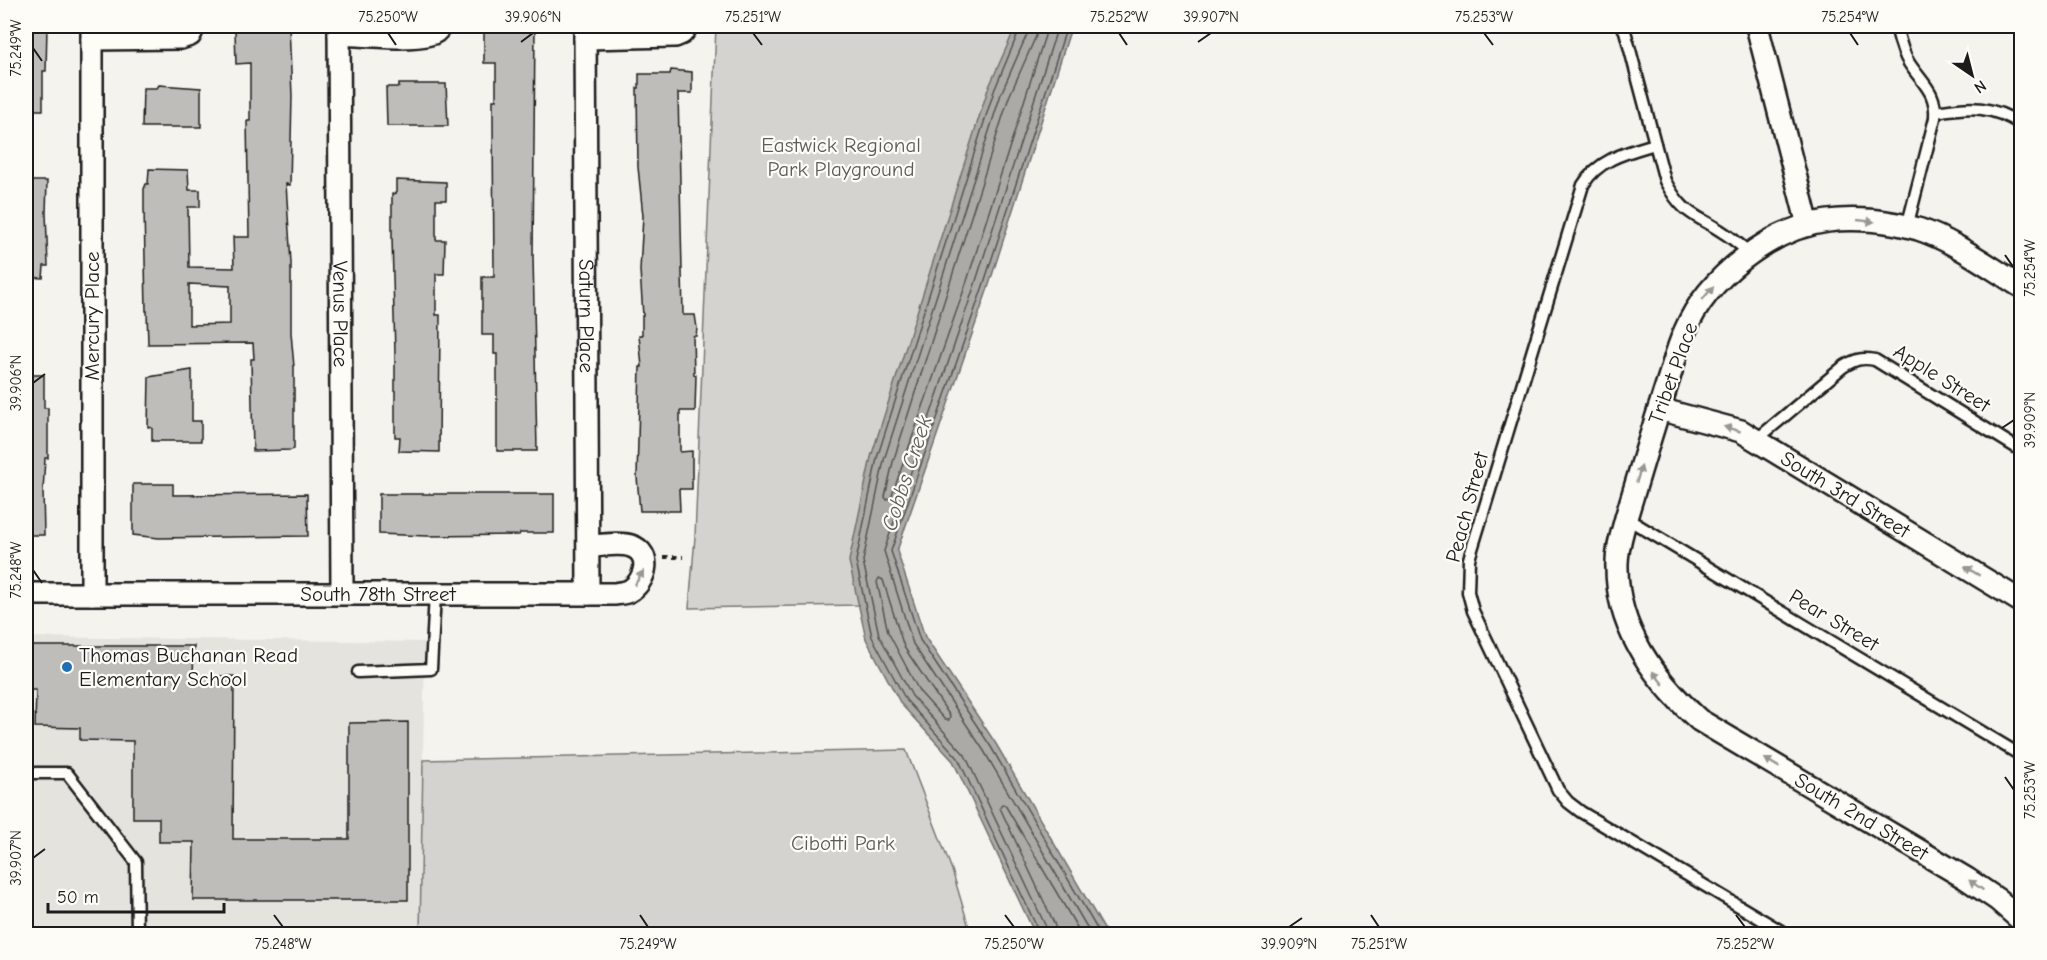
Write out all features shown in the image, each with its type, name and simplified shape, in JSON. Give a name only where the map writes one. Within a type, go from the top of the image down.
[{"type":"street","name":"Mercury Place","points":[[92,594],[92,32],[181,38],[190,35],[195,26]]},
{"type":"street","name":"Venus Place","points":[[342,593],[339,30],[415,36],[431,34],[440,26]]},
{"type":"street","name":"Saturn Place","points":[[588,594],[585,32],[675,36],[682,33],[687,26]]},
{"type":"street","points":[[1757,26],[1808,225]]},
{"type":"street","name":"Tribet Place","points":[[1699,720],[1679,702],[1646,663],[1626,619],[1619,592],[1617,567],[1626,518],[1659,410],[1685,330],[1704,298],[1725,274],[1751,253],[1782,236],[1808,225],[1852,219],[1907,227],[1948,242],[2022,287]]},
{"type":"street","name":"South 3rd Street","points":[[1659,410],[1741,431],[2022,602]]},
{"type":"street","name":"South 78th Street","points":[[26,594],[615,594],[628,591],[638,584],[645,567],[645,558],[639,549],[629,545],[589,546]]},
{"type":"street","name":"South 2nd Street","points":[[1699,720],[1967,879],[1998,900],[2022,921]]},
{"type":"lane","points":[[1622,26],[1665,181],[1676,200],[1689,213],[1726,234],[1751,253]]},
{"type":"lane","points":[[1896,26],[1908,60],[1933,95],[1936,112],[1907,227]]},
{"type":"lane","points":[[1936,112],[1978,108],[1994,110],[2022,125]]},
{"type":"lane","name":"Peach Street","points":[[1655,144],[1598,166],[1589,174],[1583,185],[1469,559],[1468,592],[1480,629],[1558,790],[1568,802],[1581,812],[1786,934]]},
{"type":"lane","name":"Apple Street","points":[[1756,440],[1843,367],[1853,360],[1865,358],[1875,360],[2022,451]]},
{"type":"lane","name":"Pear Street","points":[[1626,518],[2022,756]]},
{"type":"lane","points":[[358,672],[430,669],[435,594]]},
{"type":"lane","points":[[26,773],[67,773],[136,862],[137,934]]},
{"type":"shaded area","points":[[26,637],[425,642],[420,934],[27,934],[29,806],[26,806]]},
{"type":"green space","name":"Eastwick Regional Park Playground","points":[[716,26],[1020,26],[859,605],[689,608],[695,537]]},
{"type":"green space","name":"Cibotti Park","points":[[906,750],[952,870],[971,934],[420,934],[423,760]]},
{"type":"water","name":"Cobbs Creek","points":[[1016,26],[1076,26],[1070,31],[988,288],[897,551],[925,637],[996,744],[1107,934],[1035,934],[953,761],[901,704],[866,639],[849,561],[871,457],[988,89]]},
{"type":"building","points":[[26,26],[47,26],[46,71],[43,71],[43,110],[26,110]]},
{"type":"building","points":[[238,26],[289,26],[292,96],[290,185],[286,184],[294,367],[294,449],[291,450],[253,451],[251,359],[254,359],[253,343],[148,344],[144,189],[148,184],[149,169],[188,170],[189,190],[200,190],[200,207],[188,207],[189,267],[234,268],[233,237],[249,237],[247,121],[250,121],[250,63],[236,64],[235,30],[238,30]],"holes":[[[189,284],[230,286],[230,324],[189,325]]]},
{"type":"building","points":[[484,26],[535,26],[533,257],[537,451],[497,451],[497,354],[494,354],[494,335],[482,335],[482,277],[494,277],[493,100],[496,100],[496,63],[484,63]]},
{"type":"building","points":[[671,70],[692,72],[692,93],[678,93],[683,315],[695,315],[697,328],[696,336],[693,336],[694,375],[696,375],[695,411],[680,411],[680,452],[692,451],[692,489],[679,489],[680,511],[640,511],[637,477],[640,367],[642,367],[639,335],[642,335],[643,316],[640,270],[643,216],[638,167],[637,88],[639,88],[639,74],[670,74]]},
{"type":"building","points":[[399,84],[446,84],[448,126],[387,126],[386,87],[399,87]]},
{"type":"building","points":[[159,85],[201,88],[201,127],[142,127],[143,88],[157,88]]},
{"type":"building","points":[[396,180],[446,182],[446,200],[436,200],[436,240],[445,240],[444,274],[436,274],[436,315],[440,315],[439,452],[399,451],[400,437],[395,437],[392,194],[396,193]]},
{"type":"building","points":[[26,181],[47,181],[48,266],[44,266],[43,278],[26,277]]},
{"type":"building","points":[[192,370],[192,421],[201,421],[201,441],[152,441],[152,428],[148,427],[149,377]]},
{"type":"building","points":[[26,375],[44,375],[44,408],[48,408],[48,458],[45,458],[43,491],[44,535],[26,535]]},
{"type":"building","points":[[133,484],[173,484],[173,495],[307,494],[308,536],[159,538],[133,535]]},
{"type":"building","points":[[379,494],[554,494],[554,533],[427,536],[379,534]]},
{"type":"building","points":[[26,646],[194,646],[193,676],[234,676],[233,839],[349,839],[349,723],[408,722],[408,900],[193,900],[194,842],[159,842],[159,818],[133,818],[133,741],[80,740],[80,728],[35,727],[36,690],[26,690]]},
{"type":"place","name":"Thomas Buchanan Read Elementary School","points":[[67,667]]}]
